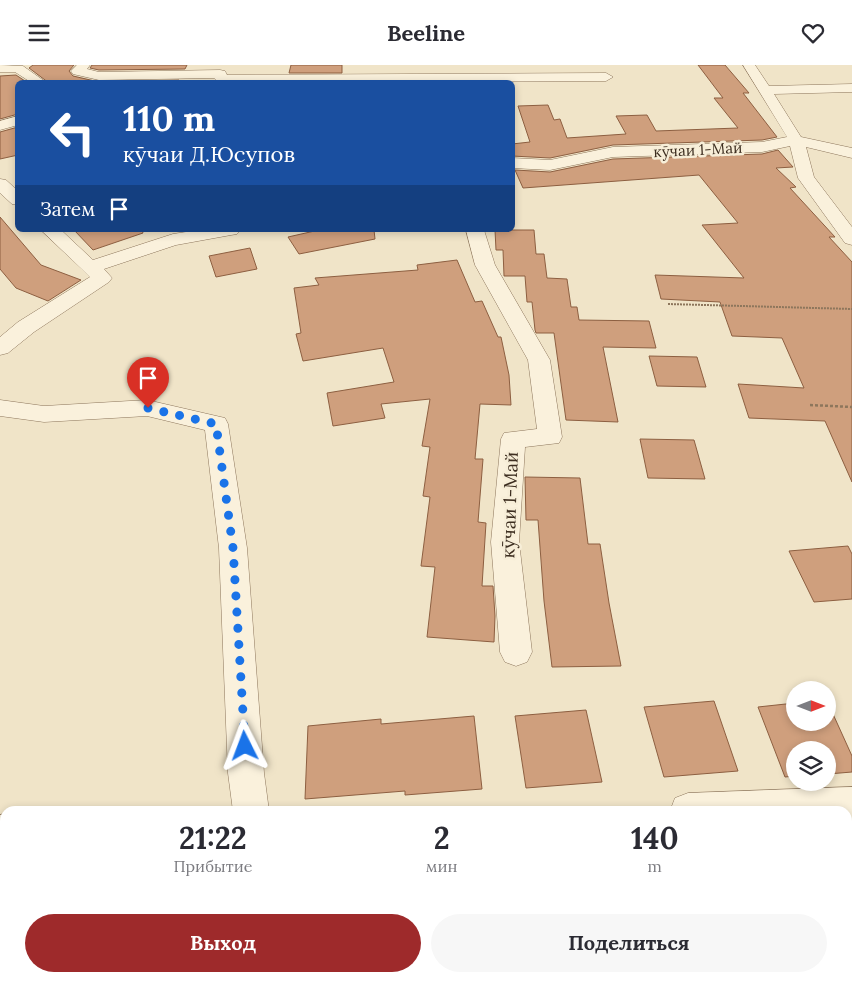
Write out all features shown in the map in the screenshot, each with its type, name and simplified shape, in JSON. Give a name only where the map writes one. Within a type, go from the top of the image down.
[{"type":"street","points":[[0,67],[13,65],[32,74],[38,80]]},
{"type":"street","points":[[342,65],[345,79]]},
{"type":"street","points":[[749,65],[796,140],[806,177],[852,239]]},
{"type":"street","points":[[46,80],[81,68],[99,76],[220,74],[221,79],[430,80],[606,77]]},
{"type":"street","points":[[765,90],[852,88]]},
{"type":"street","points":[[0,126],[15,121]]},
{"type":"street","name":"кӯчаи 1-Май","points":[[515,163],[550,165],[613,152],[661,152],[762,147],[796,140],[852,153]]},
{"type":"street","points":[[0,184],[15,197]]},
{"type":"street","points":[[0,347],[26,327],[102,278],[52,232]]},
{"type":"street","points":[[90,267],[173,241],[220,232]]},
{"type":"street","name":"кӯчаи 1-Май","points":[[476,232],[485,265],[539,360],[550,437],[512,439],[506,542],[516,652]]},
{"type":"street","points":[[0,408],[44,414],[148,408],[216,424],[233,548],[246,773],[250,806]]},
{"type":"street","points":[[800,806],[852,805]]},
{"type":"path","points":[[668,304],[852,309]]},
{"type":"path","points":[[810,405],[852,407]]},
{"type":"building","points":[[33,65],[74,65],[69,71],[73,76],[90,80],[45,80],[29,68]]},
{"type":"building","points":[[92,65],[187,65],[185,69],[99,70],[90,68]]},
{"type":"building","points":[[291,65],[342,65],[342,73],[289,73]]},
{"type":"building","points":[[698,65],[725,65],[749,93],[743,93],[777,137],[762,140],[613,145],[550,158],[515,156],[515,144],[530,142],[518,106],[548,105],[554,120],[560,119],[567,138],[626,134],[616,116],[647,115],[656,131],[738,128],[714,98],[723,98]]},
{"type":"building","points":[[16,75],[24,80],[15,80],[15,115],[0,119],[0,76]]},
{"type":"building","points":[[15,128],[15,156],[0,159],[0,132]]},
{"type":"building","points":[[778,150],[793,167],[776,168],[796,187],[790,188],[835,237],[829,237],[852,262],[852,482],[825,421],[749,418],[738,384],[804,388],[782,338],[732,336],[720,302],[661,299],[655,275],[744,278],[702,225],[738,223],[699,175],[523,188],[515,170],[550,172],[613,159],[762,154]]},
{"type":"building","points":[[0,217],[41,265],[81,280],[48,301],[16,288],[0,269]]},
{"type":"building","points":[[534,230],[536,254],[544,254],[547,278],[567,279],[571,307],[577,307],[579,320],[649,321],[656,348],[603,347],[618,422],[566,420],[554,333],[536,333],[532,302],[527,302],[525,276],[504,276],[503,250],[496,250],[495,232]]},
{"type":"building","points":[[76,232],[143,232],[143,233],[93,250]]},
{"type":"building","points":[[310,232],[374,232],[375,239],[299,254],[288,237]]},
{"type":"building","points":[[250,248],[257,269],[216,277],[209,256]]},
{"type":"building","points":[[457,260],[475,302],[482,301],[498,337],[501,337],[509,375],[511,405],[480,404],[475,459],[483,459],[478,522],[486,523],[482,586],[493,586],[494,642],[427,637],[435,567],[421,566],[430,497],[423,496],[430,447],[422,446],[430,399],[381,404],[385,418],[333,426],[327,393],[394,382],[383,348],[303,361],[296,334],[301,333],[294,288],[319,285],[315,278],[418,270],[417,265]]},
{"type":"building","points":[[649,356],[697,357],[706,387],[657,386]]},
{"type":"building","points":[[640,439],[694,440],[705,479],[648,478]]},
{"type":"building","points":[[525,477],[580,478],[588,544],[600,544],[621,666],[552,667],[544,601],[538,520],[526,520]]},
{"type":"building","points":[[848,546],[852,554],[852,599],[814,602],[789,551]]},
{"type":"building","points":[[714,701],[738,771],[664,777],[644,707]]},
{"type":"building","points":[[786,704],[786,731],[836,731],[836,721],[852,756],[852,772],[836,773],[836,741],[786,741],[785,777],[758,707]]},
{"type":"building","points":[[586,710],[602,782],[526,788],[515,716]]},
{"type":"building","points":[[474,716],[482,789],[405,795],[405,791],[305,799],[308,726],[381,719],[381,724]]},
{"type":"route","points":[[148,408],[216,424],[233,548],[245,746]]}]
